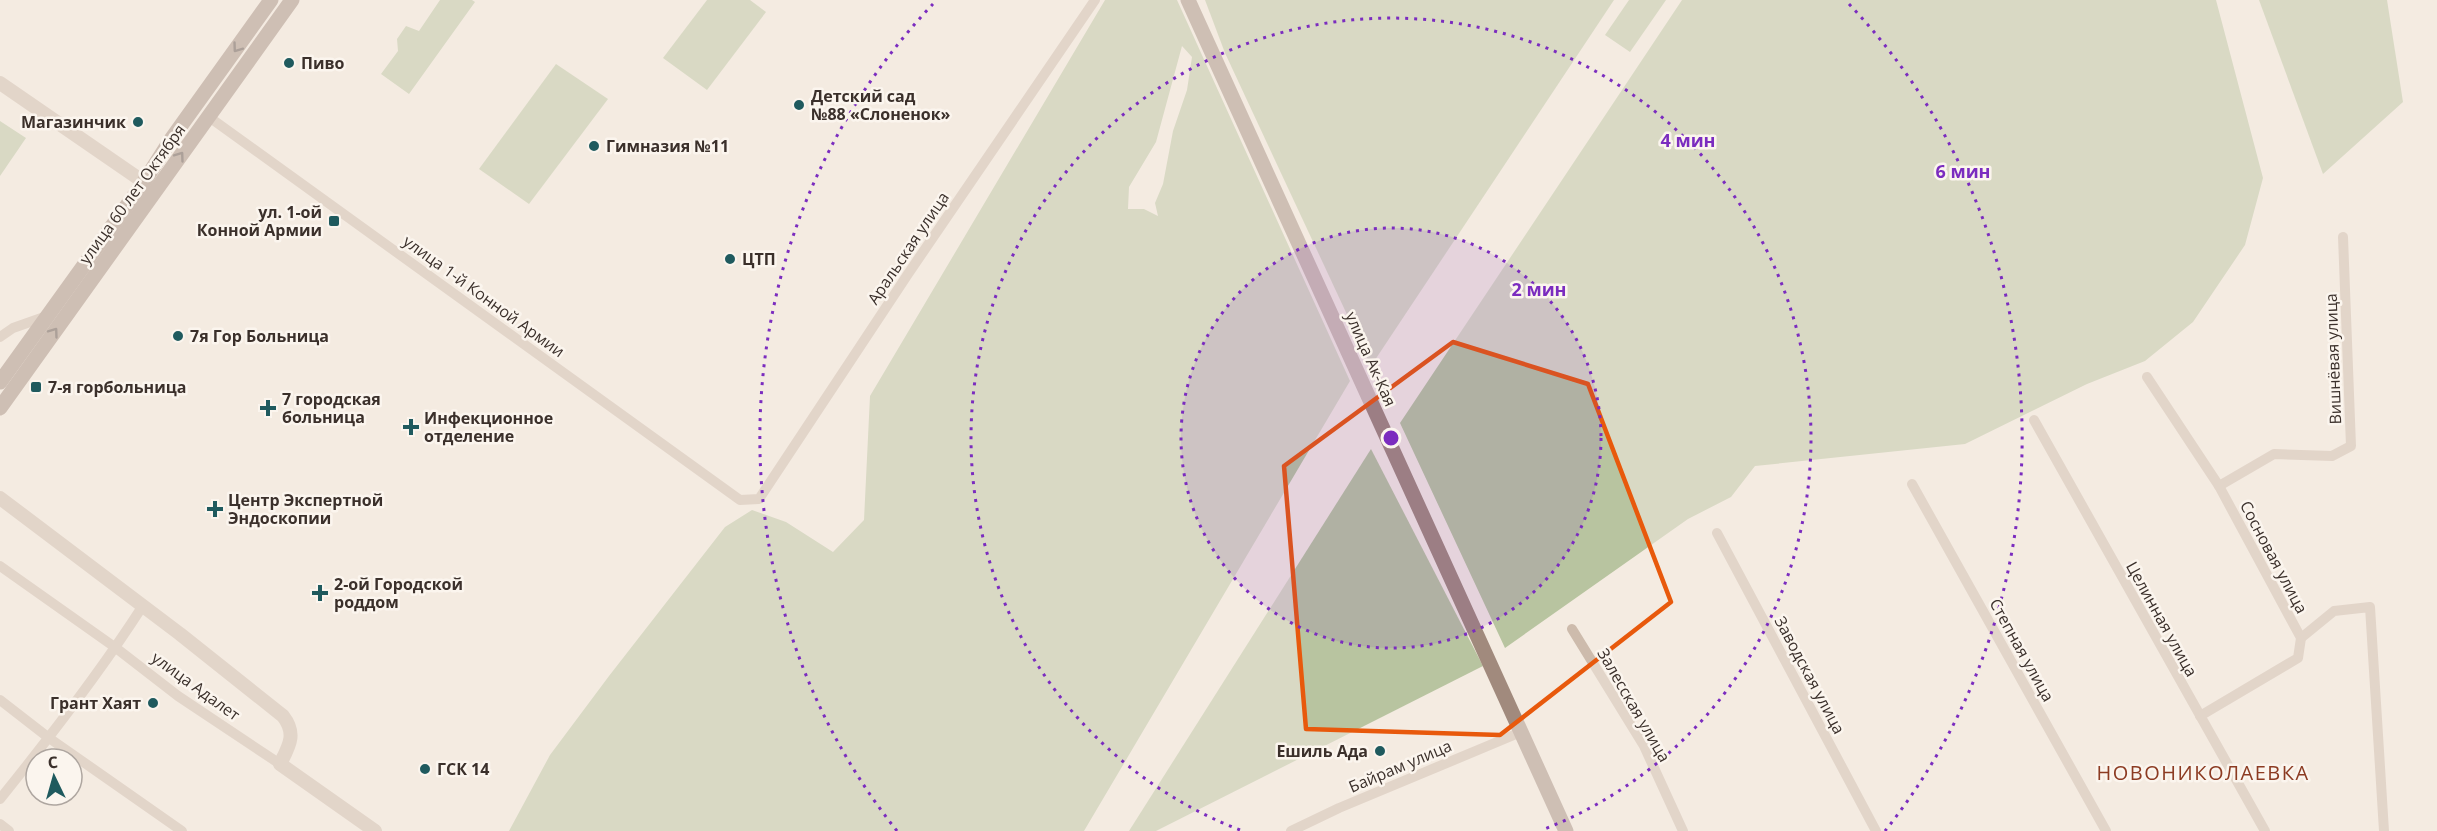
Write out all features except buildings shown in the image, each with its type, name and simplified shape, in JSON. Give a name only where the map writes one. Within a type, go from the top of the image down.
[{"type":"main road","name":"улица 60 лет Октября","points":[[0,408],[150,186],[172,138],[271,0]]},
{"type":"main road","name":"улица 60 лет Октября","points":[[0,382],[47,316],[150,186],[209,117],[292,0]]},
{"type":"main road","name":"улица Ак-Кая","points":[[1188,0],[1566,831]]},
{"type":"street","name":"Аральская улица","points":[[740,500],[759,499],[914,264],[1095,0]]},
{"type":"street","points":[[0,83],[150,186]]},
{"type":"street","name":"улица 1-й Конной Армии","points":[[209,117],[740,500]]},
{"type":"street","name":"Вишнёвая улица","points":[[2219,486],[2274,454],[2332,456],[2351,446],[2343,237]]},
{"type":"street","points":[[0,337],[13,328],[47,316]]},
{"type":"street","name":"Сосновая улица","points":[[2147,377],[2219,486],[2301,638],[2298,658],[2200,717]]},
{"type":"street","name":"Целинная улица","points":[[2034,420],[2265,831]]},
{"type":"street","name":"Степная улица","points":[[1912,484],[2106,831]]},
{"type":"street","points":[[0,498],[180,634],[283,716],[290,725],[291,734],[290,745],[280,764]]},
{"type":"street","name":"Заводская улица","points":[[1717,533],[1876,831]]},
{"type":"street","name":"улица Адалет","points":[[0,566],[116,648],[178,696],[375,831]]},
{"type":"street","points":[[0,799],[116,648],[142,607]]},
{"type":"street","points":[[2301,638],[2334,611],[2370,607],[2384,831]]},
{"type":"street","name":"Залесская улица","points":[[1572,629],[1644,746],[1683,831]]},
{"type":"street","points":[[0,700],[49,738],[182,831]]},
{"type":"street","name":"Байрам улица","points":[[1291,831],[1339,808],[1521,732]]},
{"type":"street","points":[[0,824],[9,831]]},
{"type":"highlighted area","points":[[1453,342],[1588,384],[1671,602],[1500,735],[1306,729],[1284,466]]},
{"type":"green space","points":[[440,0],[472,0],[475,2],[409,94],[381,74],[398,51],[397,39],[406,26],[419,31]]},
{"type":"green space","points":[[707,0],[750,0],[766,12],[707,90],[663,58]]},
{"type":"green space","points":[[1105,0],[1177,0],[1350,381],[1084,831],[509,831],[550,755],[725,527],[752,510],[786,522],[833,552],[864,520],[870,396]],"holes":[[[1182,46],[1192,57],[1187,90],[1173,131],[1163,184],[1155,203],[1158,216],[1144,209],[1128,209],[1129,187],[1156,142]]]},
{"type":"green space","points":[[1205,0],[1614,0],[1371,366],[1225,53]]},
{"type":"green space","points":[[1629,0],[1666,0],[1630,52],[1605,35]]},
{"type":"green space","points":[[1682,0],[2216,0],[2263,178],[2245,245],[2193,322],[2145,361],[2087,384],[1965,444],[1755,466],[1731,497],[1688,519],[1505,648],[1400,423]]},
{"type":"green space","points":[[2259,0],[2387,0],[2403,102],[2323,174]]},
{"type":"green space","points":[[556,64],[608,99],[529,204],[479,169]]},
{"type":"green space","points":[[0,121],[26,138],[0,176]]},
{"type":"green space","points":[[1371,449],[1483,666],[1156,831],[1129,831]]},
{"type":"place","name":"Пиво","points":[[289,63]]},
{"type":"place","name":"Детский сад №88 «Слоненок»","points":[[799,105]]},
{"type":"place","name":"Магазинчик","points":[[138,122]]},
{"type":"place","name":"Гимназия №11","points":[[594,146]]},
{"type":"place","name":"ул. 1-ой Конной Армии","points":[[334,221]]},
{"type":"place","name":"ЦТП","points":[[730,259]]},
{"type":"place","name":"7я Гор Больница","points":[[178,336]]},
{"type":"place","name":"7-я горбольница","points":[[36,387]]},
{"type":"place","name":"7 городская больница","points":[[268,408]]},
{"type":"place","name":"Инфекционное отделение","points":[[411,427]]},
{"type":"place","name":"Центр Экспертной Эндоскопии","points":[[215,509]]},
{"type":"place","name":"2-ой Городской роддом","points":[[320,593]]},
{"type":"place","name":"Грант Хаят","points":[[153,703]]},
{"type":"place","name":"Ешиль Ада","points":[[1380,751]]},
{"type":"place","name":"ГСК 14","points":[[425,769]]},
{"type":"district","name":"НОВОНИКОЛАЕВКА","points":[[2203,773]]}]
